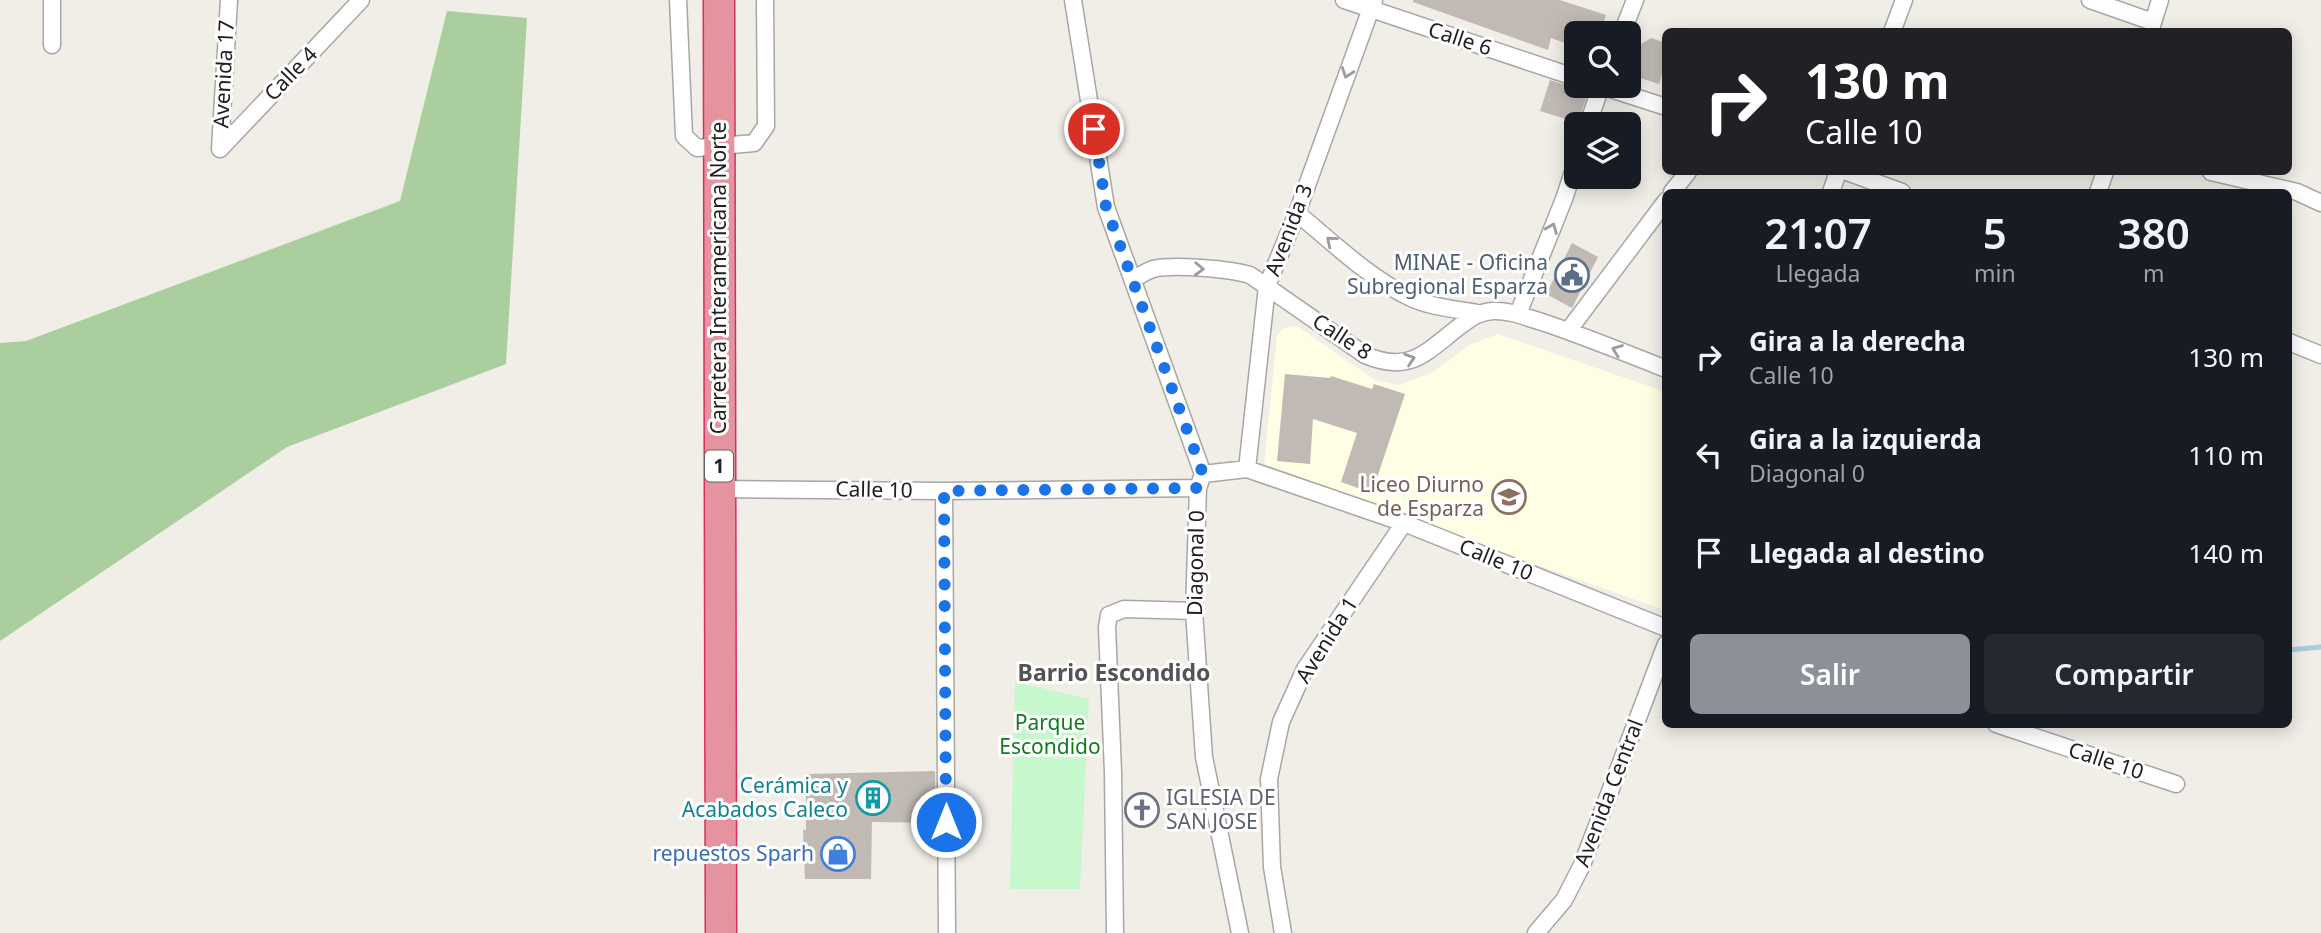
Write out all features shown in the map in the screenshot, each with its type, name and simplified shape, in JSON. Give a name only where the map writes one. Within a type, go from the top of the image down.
[{"type":"highway","name":"Carretera Interamericana Norte","points":[[719,0],[721,933]]},
{"type":"street","points":[[52,0],[52,45]]},
{"type":"street","name":"Avenida 17","points":[[220,149],[229,0]]},
{"type":"street","name":"Calle 4","points":[[220,149],[361,0]]},
{"type":"street","points":[[678,0],[684,136],[697,148],[754,143],[766,126],[765,0]]},
{"type":"street","name":"Diagonal 0","points":[[1073,0],[1106,207],[1133,279],[1200,481],[1194,611],[1204,757],[1240,933]]},
{"type":"street","name":"Calle 6","points":[[1344,0],[1373,4],[1564,73]]},
{"type":"street","points":[[1627,21],[1635,0]]},
{"type":"street","points":[[1894,28],[1904,0]]},
{"type":"street","points":[[2090,0],[2151,27],[2160,0]]},
{"type":"street","name":"Avenida 3","points":[[1247,470],[1267,286],[1297,213],[1373,4]]},
{"type":"street","points":[[1638,98],[1662,106]]},
{"type":"street","points":[[1674,189],[1686,175]]},
{"type":"street","points":[[1855,175],[1894,189]]},
{"type":"street","points":[[2224,175],[2284,189]]},
{"type":"street","points":[[1518,314],[1567,189]]},
{"type":"street","points":[[2292,191],[2321,203]]},
{"type":"street","points":[[1569,331],[1662,206]]},
{"type":"street","points":[[1297,213],[1376,277],[1410,298],[1477,313],[1496,311],[1518,314],[1662,367]]},
{"type":"street","name":"Calle 8","points":[[1133,279],[1154,269],[1199,268],[1250,275],[1365,355],[1383,362],[1402,363],[1423,355],[1477,313]]},
{"type":"street","points":[[2292,343],[2321,355]]},
{"type":"street","name":"Calle 10","points":[[719,489],[944,491],[1200,481],[1247,470],[1404,523],[1662,626]]},
{"type":"street","points":[[944,491],[947,933]]},
{"type":"street","name":"Avenida 1","points":[[1283,933],[1272,867],[1269,779],[1281,722],[1305,669],[1404,523]]},
{"type":"street","points":[[1115,933],[1113,772],[1107,627],[1109,615],[1124,609],[1194,611]]},
{"type":"street","name":"Avenida Central","points":[[1536,933],[1564,900],[1582,865],[1662,654]]},
{"type":"street","name":"Calle 10","points":[[2008,728],[2176,784]]},
{"type":"shaded area","name":"Liceo Diurno de Esparza","points":[[1297,326],[1375,380],[1399,385],[1431,373],[1471,344],[1498,334],[1662,391],[1662,609],[1264,464],[1277,335],[1284,328]]},
{"type":"green space","points":[[447,11],[527,18],[506,364],[287,447],[0,641],[0,343],[26,341],[400,201]]},
{"type":"green space","name":"Parque Escondido","points":[[1015,682],[1089,699],[1080,889],[1010,889]]},
{"type":"building","points":[[1560,0],[1606,15],[1604,21],[1564,21],[1564,42],[1551,38],[1548,50],[1413,2]]},
{"type":"building","points":[[1651,38],[1662,42],[1662,74],[1659,84],[1641,78],[1641,44]]},
{"type":"building","points":[[1550,80],[1564,84],[1564,98],[1586,98],[1582,112],[1564,112],[1564,119],[1540,111]]},
{"type":"building","name":"MINAE - Oficina Subregional Esparza","points":[[1572,243],[1598,257],[1572,308],[1546,294]]},
{"type":"building","points":[[1285,374],[1331,376],[1372,389],[1374,384],[1405,394],[1372,493],[1341,482],[1357,433],[1313,419],[1310,464],[1277,461]]},
{"type":"building","name":"Cerámica y Acabados Caleco","points":[[935,771],[936,823],[872,822],[871,879],[805,879],[803,830],[806,830],[806,774]]},
{"type":"waterway","points":[[2292,650],[2321,647]]},
{"type":"place","name":"MINAE - Oficina Subregional Esparza","points":[[1572,275]]},
{"type":"place","name":"Liceo Diurno de Esparza","points":[[1509,497]]},
{"type":"place","name":"Cerámica y Acabados Caleco","points":[[873,798]]},
{"type":"place","name":"IGLESIA DE SAN JOSE","points":[[1142,810]]},
{"type":"place","name":"repuestos Sparh","points":[[838,854]]},
{"type":"district","name":"Barrio Escondido","points":[[1114,673]]},
{"type":"route","points":[[946,822],[944,491],[1198,488],[1203,474],[1106,207],[1094,129]]}]
